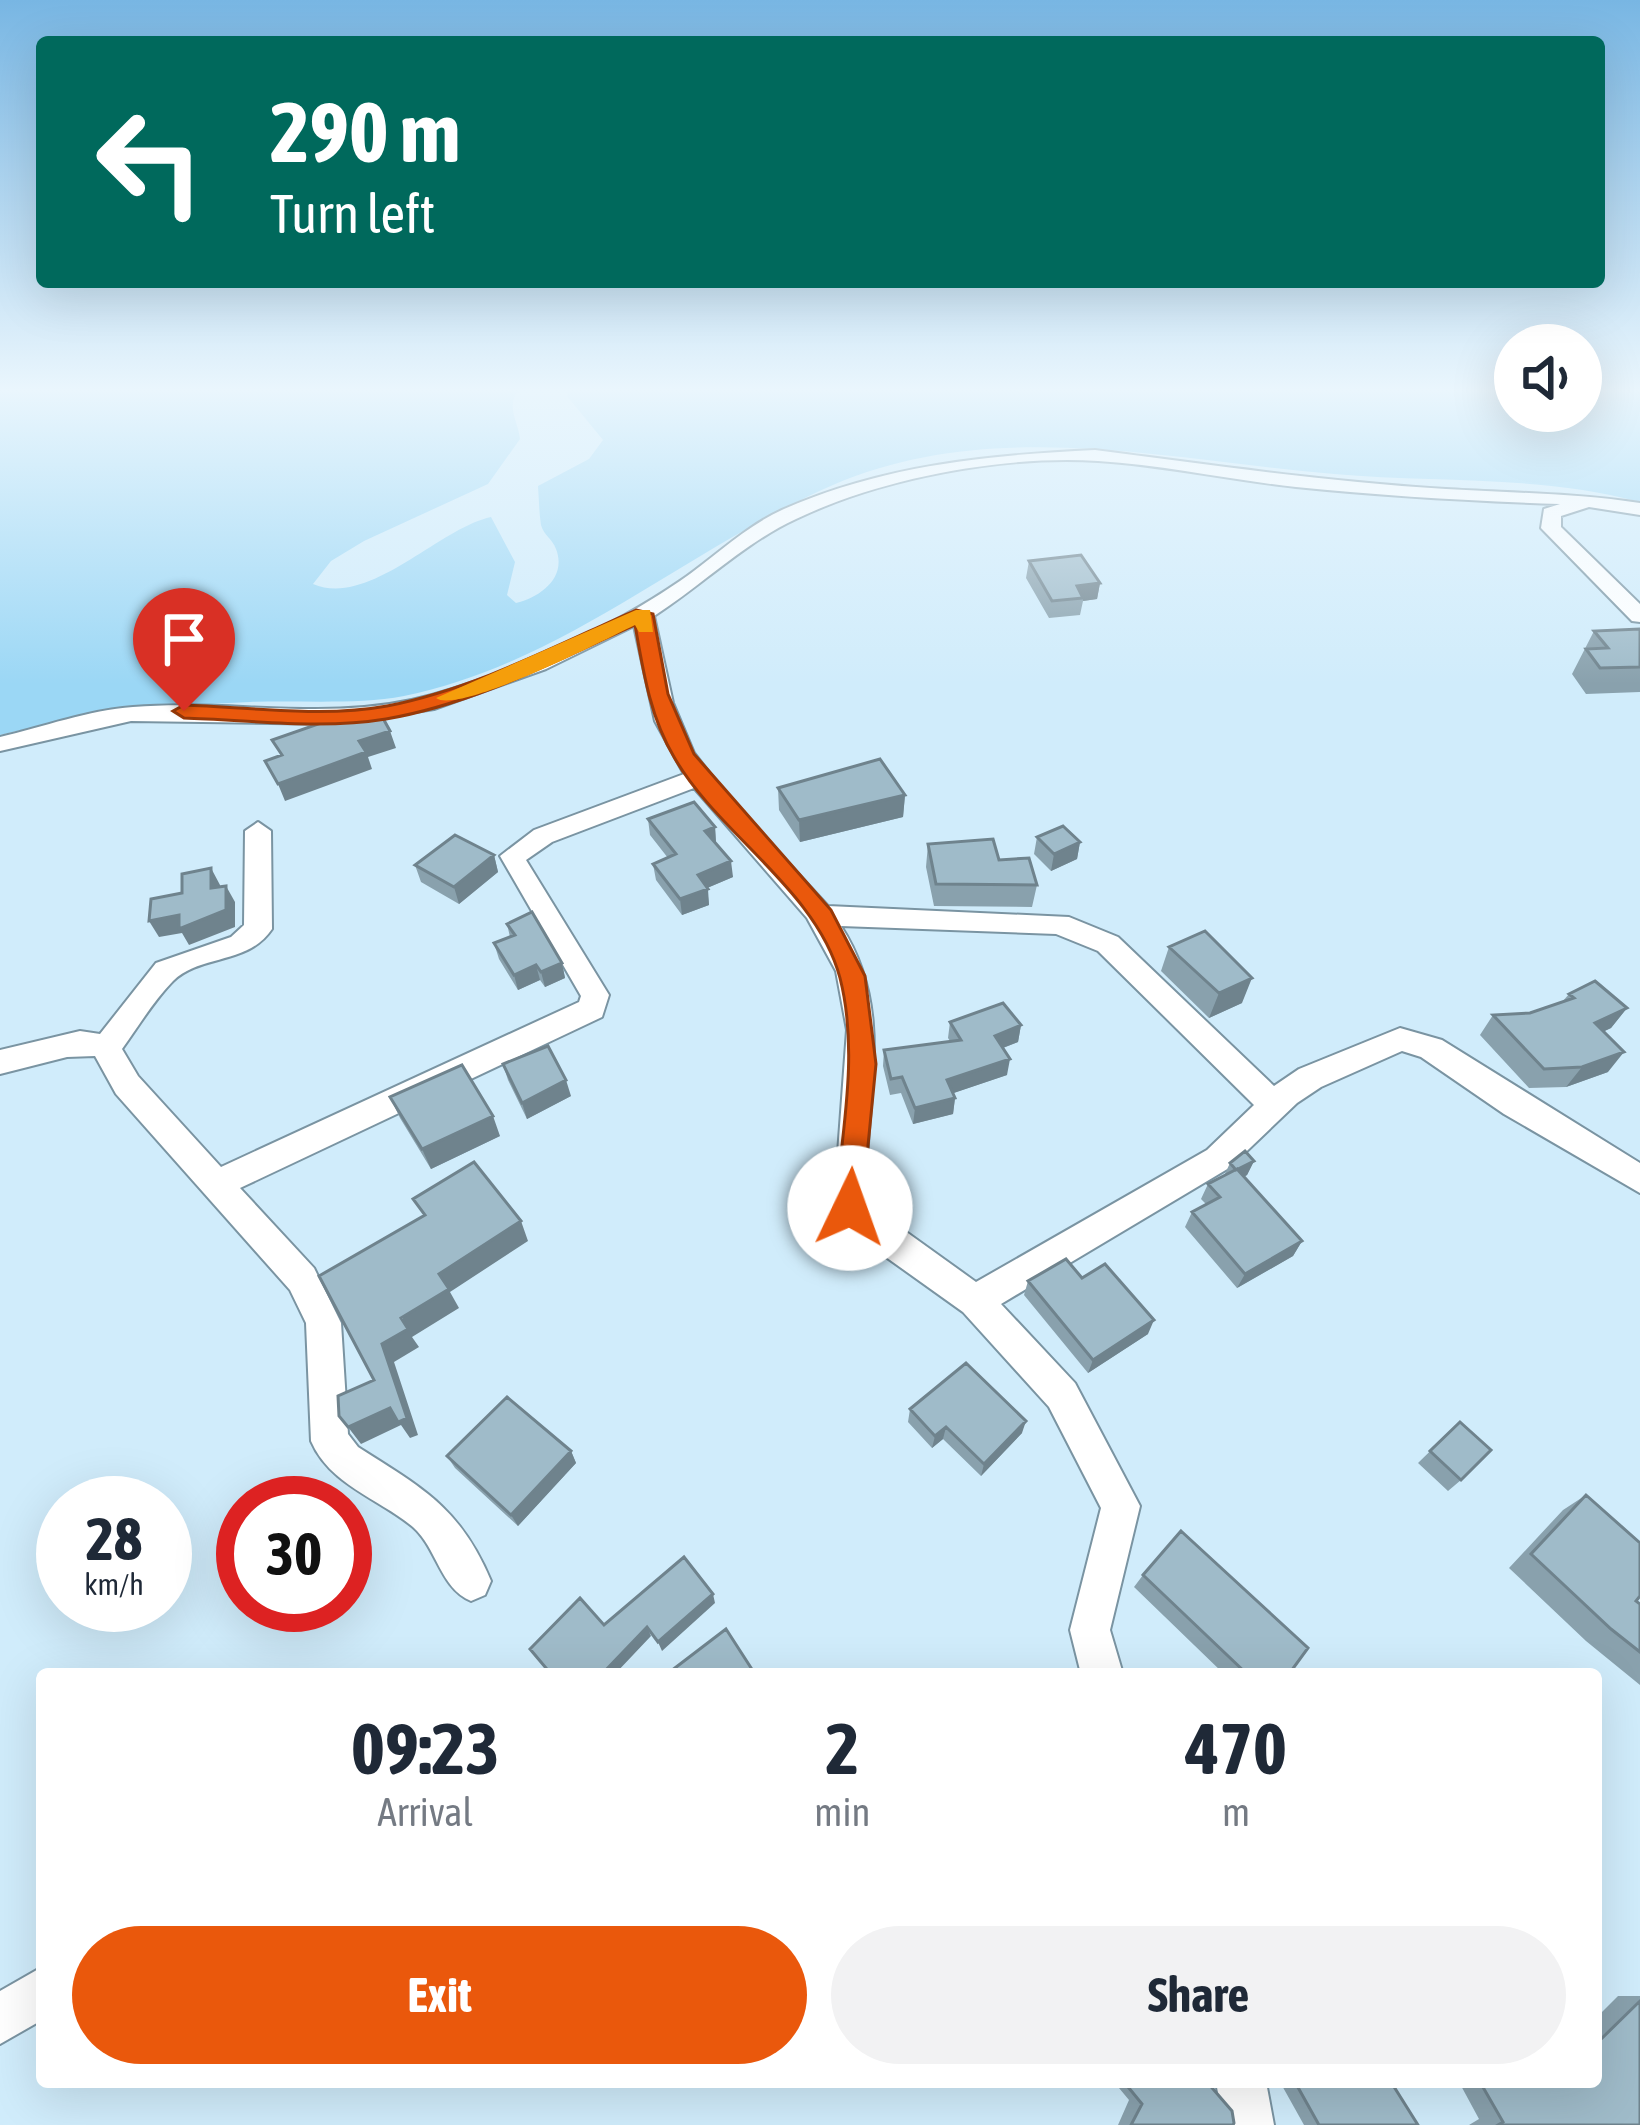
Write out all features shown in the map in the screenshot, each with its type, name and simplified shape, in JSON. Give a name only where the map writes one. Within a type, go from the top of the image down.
[{"type":"street","points":[[0,744],[103,718],[158,711],[340,717],[387,712],[480,687],[643,614],[690,584],[741,542],[790,514],[867,486]]},
{"type":"street","points":[[1356,486],[1599,501],[1640,508]]},
{"type":"street","points":[[1599,501],[1556,510],[1548,521],[1640,616]]},
{"type":"street","points":[[643,614],[666,721],[699,777],[823,916],[852,976],[863,1064],[850,1208],[860,1220],[975,1301],[1052,1380],[1121,1506],[1090,1630],[1100,1668]]},
{"type":"street","points":[[218,1183],[592,1010],[596,995],[513,856],[543,836],[699,777]]},
{"type":"street","points":[[106,1048],[166,970],[241,944],[257,929],[258,831]]},
{"type":"street","points":[[823,916],[1059,924],[1082,931],[1108,944],[1274,1105]]},
{"type":"street","points":[[975,1301],[1218,1159],[1274,1105],[1349,1058],[1409,1038],[1640,1179]]},
{"type":"street","points":[[0,1061],[28,1060],[80,1041],[106,1048],[128,1085],[287,1260],[314,1301],[323,1323],[330,1442],[345,1460],[430,1516],[471,1581]]},
{"type":"street","points":[[0,2020],[36,1995]]},
{"type":"street","points":[[1242,2088],[1249,2125]]},
{"type":"shaded area","points":[[0,486],[483,486],[364,541],[331,561],[313,584],[357,585],[491,517],[515,562],[507,595],[516,603],[543,591],[558,568],[556,549],[541,525],[538,486],[831,486],[727,540],[571,632],[462,680],[386,699],[155,708],[0,735]]},
{"type":"shaded area","points":[[1547,486],[1640,486],[1640,502]]},
{"type":"building","points":[[1081,555],[1100,583],[1077,586],[1083,598],[1052,601],[1029,561]]},
{"type":"building","points":[[1640,629],[1640,667],[1600,668],[1586,649],[1608,648],[1594,631]]},
{"type":"building","points":[[379,711],[390,731],[359,741],[366,752],[278,784],[265,761],[282,755],[272,740],[341,716],[345,722]]},
{"type":"building","points":[[880,759],[905,795],[799,820],[778,788]]},
{"type":"building","points":[[694,802],[715,827],[705,831],[731,861],[698,875],[708,889],[680,899],[653,864],[676,854],[648,819]]},
{"type":"building","points":[[1063,826],[1080,842],[1054,854],[1037,837]]},
{"type":"building","points":[[455,835],[494,855],[454,887],[415,865]]},
{"type":"building","points":[[993,839],[999,860],[1029,858],[1037,885],[936,884],[928,844]]},
{"type":"building","points":[[211,868],[211,888],[226,886],[226,910],[179,929],[179,915],[149,921],[151,899],[182,893],[182,874]]},
{"type":"building","points":[[532,912],[562,963],[541,972],[536,965],[514,975],[494,943],[515,935],[507,924]]},
{"type":"building","points":[[1205,931],[1252,978],[1219,993],[1169,947]]},
{"type":"building","points":[[1595,981],[1627,1008],[1595,1023],[1624,1052],[1582,1067],[1544,1069],[1493,1015],[1530,1013],[1574,998],[1569,994]]},
{"type":"building","points":[[1003,1003],[1021,1025],[995,1036],[1010,1059],[947,1080],[955,1098],[915,1108],[902,1077],[891,1079],[884,1050],[961,1040],[950,1022]]},
{"type":"building","points":[[548,1046],[566,1080],[522,1103],[503,1064]]},
{"type":"building","points":[[462,1065],[493,1116],[422,1149],[390,1097]]},
{"type":"building","points":[[1245,1151],[1254,1161],[1236,1170],[1230,1163]]},
{"type":"building","points":[[474,1162],[521,1221],[439,1274],[449,1289],[401,1318],[408,1329],[382,1344],[407,1418],[398,1422],[390,1408],[348,1427],[339,1416],[338,1396],[374,1380],[319,1276],[425,1215],[413,1199]]},
{"type":"building","points":[[1237,1169],[1302,1241],[1245,1274],[1192,1212],[1220,1197],[1208,1184]]},
{"type":"building","points":[[1066,1259],[1082,1278],[1105,1264],[1154,1320],[1093,1360],[1028,1281]]},
{"type":"building","points":[[966,1363],[1026,1421],[984,1464],[946,1427],[935,1436],[910,1409]]},
{"type":"building","points":[[507,1397],[571,1451],[511,1515],[447,1456]]},
{"type":"building","points":[[1460,1422],[1491,1450],[1461,1480],[1430,1451]]},
{"type":"building","points":[[1586,1495],[1640,1543],[1640,1596],[1636,1601],[1640,1604],[1640,1652],[1531,1554]]},
{"type":"building","points":[[1181,1531],[1308,1648],[1293,1668],[1241,1668],[1143,1575]]},
{"type":"building","points":[[684,1557],[713,1594],[658,1642],[647,1627],[608,1668],[546,1668],[530,1649],[580,1598],[604,1625]]},
{"type":"building","points":[[726,1629],[751,1668],[675,1668]]},
{"type":"building","points":[[1640,2001],[1640,2125],[1498,2125],[1503,2122],[1483,2088],[1602,2088],[1602,2038]]},
{"type":"building","points":[[1129,2088],[1212,2088],[1232,2111],[1234,2123],[1131,2125],[1142,2104]]},
{"type":"building","points":[[1298,2088],[1395,2088],[1418,2125],[1319,2125]]},
{"type":"slow traffic","points":[[447,698],[538,664],[643,614],[646,628]]},
{"type":"route","points":[[184,711],[340,717],[387,712],[480,687],[643,614],[658,694],[684,756],[823,916],[852,976],[863,1064],[850,1208]]}]
